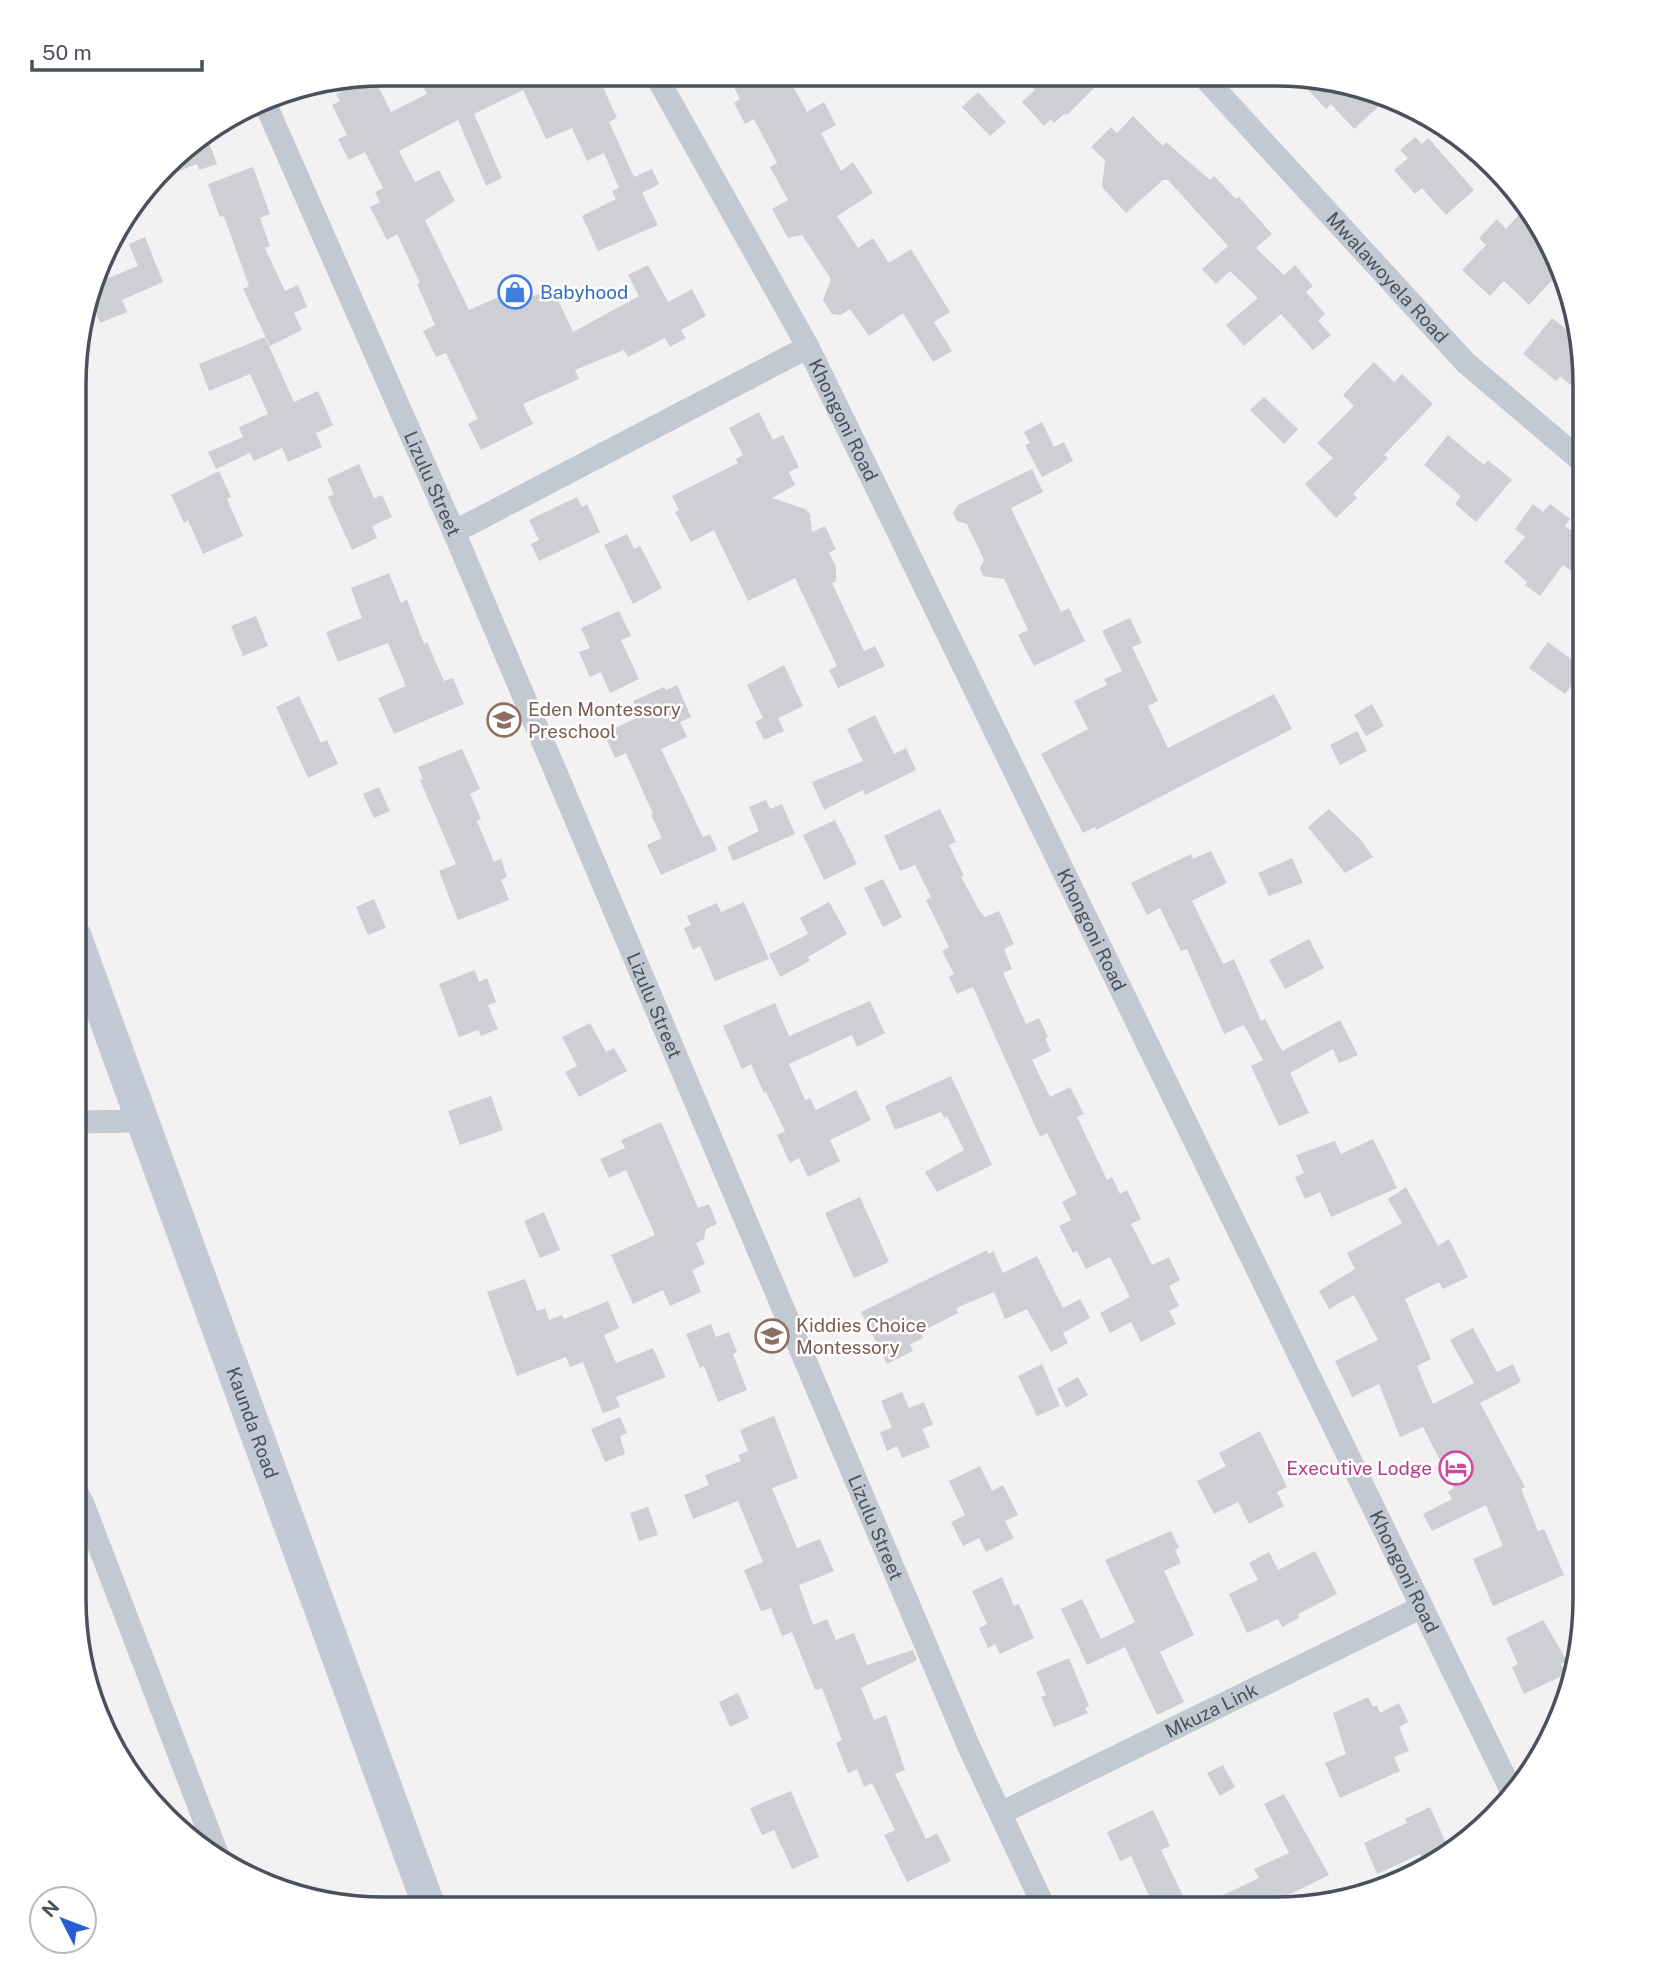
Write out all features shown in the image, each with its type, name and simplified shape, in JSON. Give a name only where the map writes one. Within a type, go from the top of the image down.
[{"type":"main road","name":"Kaunda Road","points":[[86,966],[426,1897]]},
{"type":"street","name":"Khongoni Road","points":[[662,86],[808,347],[1509,1785]]},
{"type":"street","name":"Mwalawoyela Road","points":[[1212,86],[1466,363],[1573,453]]},
{"type":"street","name":"Lizulu Street","points":[[267,109],[454,532],[970,1747],[1039,1897]]},
{"type":"street","points":[[454,532],[808,347]]},
{"type":"street","points":[[86,1122],[142,1121]]},
{"type":"street","points":[[86,1512],[213,1844]]},
{"type":"street","name":"Mkuza Link","points":[[1000,1813],[1422,1607]]},
{"type":"building","points":[[378,86],[391,112],[427,94],[423,86],[602,86],[617,118],[609,122],[634,177],[652,169],[659,184],[642,193],[658,225],[598,251],[582,216],[616,199],[612,191],[619,188],[604,153],[587,161],[572,128],[546,139],[523,90],[474,114],[502,178],[486,186],[458,120],[399,151],[415,182],[439,170],[455,201],[425,220],[469,310],[503,295],[508,305],[553,289],[573,332],[639,296],[628,275],[648,265],[668,302],[692,289],[706,316],[681,330],[686,338],[670,347],[665,338],[628,357],[624,350],[575,370],[579,379],[523,404],[533,424],[481,450],[468,424],[478,419],[446,353],[436,357],[423,331],[435,325],[417,284],[420,283],[397,234],[387,240],[370,207],[380,202],[375,192],[383,188],[365,152],[349,160],[338,139],[347,135],[332,105],[340,101],[336,94],[349,88]]},
{"type":"building","points":[[733,86],[793,86],[807,112],[824,102],[836,125],[821,133],[841,171],[853,162],[873,193],[837,216],[858,248],[873,238],[889,263],[911,249],[950,312],[934,322],[952,351],[933,362],[903,313],[869,336],[850,309],[841,315],[832,314],[823,300],[831,279],[802,235],[788,238],[772,209],[788,200],[770,167],[777,163],[754,119],[745,124],[734,103],[740,99]]},
{"type":"building","points":[[1031,86],[1096,86],[1067,115],[1065,113],[1054,123],[1051,119],[1044,126],[1022,102],[1035,90]]},
{"type":"building","points":[[1311,88],[1334,91],[1374,103],[1378,107],[1354,129],[1331,104],[1326,109],[1308,90]]},
{"type":"building","points":[[978,92],[1006,122],[990,136],[962,107]]},
{"type":"building","points":[[1133,116],[1163,146],[1166,142],[1210,180],[1214,176],[1236,199],[1239,197],[1272,234],[1256,248],[1284,275],[1295,265],[1313,286],[1306,292],[1325,314],[1318,321],[1331,335],[1313,350],[1281,314],[1244,346],[1226,325],[1258,298],[1230,271],[1216,284],[1202,269],[1228,246],[1168,180],[1163,180],[1126,213],[1102,187],[1105,160],[1091,147],[1111,127],[1117,133]]},
{"type":"building","points":[[1415,137],[1422,144],[1428,138],[1474,190],[1446,215],[1422,188],[1415,194],[1394,170],[1408,158],[1400,150]]},
{"type":"building","points":[[209,142],[217,164],[199,170],[197,164],[176,172]]},
{"type":"building","points":[[253,167],[270,214],[260,218],[270,246],[265,248],[285,291],[298,285],[307,307],[294,313],[302,330],[270,346],[243,289],[249,286],[224,216],[220,217],[208,184]]},
{"type":"building","points":[[1520,214],[1543,252],[1554,278],[1529,305],[1504,281],[1490,296],[1462,270],[1486,245],[1479,238],[1497,219],[1506,229]]},
{"type":"building","points":[[145,237],[163,282],[122,300],[127,312],[100,323],[95,310],[105,279],[138,266],[129,244]]},
{"type":"building","points":[[1552,318],[1569,331],[1573,387],[1560,376],[1556,381],[1523,354]]},
{"type":"building","points":[[265,337],[294,402],[318,391],[333,425],[316,433],[322,447],[288,462],[282,448],[254,461],[250,453],[216,469],[208,452],[243,437],[239,427],[268,414],[250,374],[209,391],[199,364]]},
{"type":"building","points":[[1374,362],[1394,382],[1402,374],[1433,404],[1384,455],[1388,458],[1353,494],[1357,498],[1336,518],[1305,484],[1333,458],[1317,443],[1354,406],[1343,395]]},
{"type":"building","points":[[1264,397],[1298,429],[1284,444],[1250,410]]},
{"type":"building","points":[[759,412],[773,440],[783,435],[799,467],[789,472],[795,485],[772,498],[805,509],[810,514],[812,532],[825,526],[836,549],[829,553],[836,566],[836,581],[832,583],[864,651],[875,646],[885,666],[838,688],[829,670],[837,666],[795,578],[748,601],[714,530],[691,542],[675,512],[679,510],[672,496],[738,463],[736,459],[743,455],[729,428]]},
{"type":"building","points":[[1042,422],[1054,447],[1064,442],[1073,461],[1042,477],[1025,445],[1030,443],[1024,432]]},
{"type":"building","points":[[1448,435],[1484,465],[1488,460],[1512,480],[1476,522],[1455,504],[1461,496],[1424,465]]},
{"type":"building","points":[[359,464],[374,498],[382,495],[392,517],[372,526],[377,538],[352,550],[328,497],[334,494],[327,479]]},
{"type":"building","points":[[1032,469],[1043,492],[1011,508],[1061,612],[1069,608],[1085,641],[1034,666],[1018,635],[1028,630],[1004,579],[983,576],[980,568],[984,560],[967,524],[957,521],[953,513],[958,505]]},
{"type":"building","points":[[219,471],[231,497],[227,499],[243,536],[203,554],[188,520],[184,523],[171,495]]},
{"type":"building","points":[[577,497],[582,507],[587,504],[600,532],[539,561],[531,544],[539,540],[529,520]]},
{"type":"building","points":[[1533,504],[1543,512],[1550,504],[1570,519],[1565,526],[1573,532],[1573,572],[1563,565],[1540,596],[1525,585],[1527,582],[1504,562],[1525,537],[1515,529]]},
{"type":"building","points":[[627,534],[634,549],[640,546],[662,588],[633,604],[604,545]]},
{"type":"building","points":[[389,573],[401,603],[407,600],[424,644],[427,642],[444,681],[453,678],[464,704],[394,734],[378,698],[406,686],[388,643],[338,662],[326,632],[362,618],[351,588]]},
{"type":"building","points":[[619,611],[631,636],[621,640],[639,679],[610,693],[601,672],[590,677],[579,652],[590,648],[581,628]]},
{"type":"building","points":[[256,616],[268,646],[243,656],[231,626]]},
{"type":"building","points":[[1130,618],[1142,643],[1132,647],[1158,701],[1148,706],[1168,748],[1274,694],[1292,729],[1096,830],[1095,827],[1083,833],[1041,754],[1088,729],[1074,701],[1107,685],[1104,679],[1122,671],[1102,631]]},
{"type":"building","points":[[1548,642],[1573,661],[1573,683],[1565,694],[1529,668]]},
{"type":"building","points":[[784,665],[803,706],[778,718],[784,731],[764,740],[755,722],[763,718],[747,685]]},
{"type":"building","points":[[677,685],[691,717],[680,722],[687,737],[661,749],[703,837],[710,834],[717,850],[661,875],[647,845],[662,838],[651,815],[653,814],[626,753],[615,758],[604,733],[639,717],[633,701],[664,687],[666,690]]},
{"type":"building","points":[[299,696],[321,743],[327,740],[338,764],[308,778],[276,707]]},
{"type":"building","points":[[1372,704],[1384,726],[1366,736],[1354,715]]},
{"type":"building","points":[[875,715],[894,754],[906,748],[916,770],[865,795],[863,790],[824,810],[812,782],[863,761],[847,729]]},
{"type":"building","points":[[1357,731],[1367,751],[1340,765],[1330,745]]},
{"type":"building","points":[[462,749],[480,789],[470,794],[481,819],[477,821],[494,862],[501,859],[507,877],[501,880],[509,900],[458,920],[439,871],[456,864],[420,780],[423,779],[418,767]]},
{"type":"building","points":[[379,787],[390,811],[374,818],[363,794]]},
{"type":"building","points":[[766,800],[770,809],[782,804],[795,834],[733,861],[727,847],[759,831],[749,807]]},
{"type":"building","points":[[940,809],[956,842],[949,845],[964,876],[961,877],[979,910],[985,917],[999,911],[1014,944],[1004,949],[1012,969],[1003,973],[1026,1024],[1039,1018],[1048,1037],[1045,1038],[1051,1051],[1032,1060],[1050,1097],[1070,1087],[1084,1114],[1077,1117],[1107,1180],[1112,1177],[1120,1194],[1127,1190],[1141,1219],[1131,1224],[1152,1265],[1169,1257],[1180,1280],[1169,1286],[1179,1306],[1169,1311],[1176,1324],[1141,1342],[1131,1322],[1110,1333],[1100,1313],[1130,1297],[1110,1257],[1086,1269],[1077,1251],[1073,1253],[1059,1226],[1071,1220],[1062,1202],[1077,1194],[1047,1133],[1040,1137],[973,987],[957,994],[949,977],[954,974],[942,951],[949,947],[926,900],[931,897],[915,865],[900,871],[884,836]]},
{"type":"building","points":[[1329,809],[1360,839],[1373,857],[1345,873],[1308,827]]},
{"type":"building","points":[[835,820],[857,864],[824,880],[803,835]]},
{"type":"building","points":[[1211,851],[1227,883],[1192,901],[1223,964],[1234,959],[1261,1021],[1265,1019],[1282,1051],[1340,1020],[1358,1055],[1339,1063],[1333,1049],[1290,1073],[1309,1113],[1279,1126],[1251,1066],[1263,1060],[1244,1025],[1224,1034],[1187,949],[1181,951],[1160,908],[1147,915],[1131,883],[1191,854],[1193,859]]},
{"type":"building","points":[[1292,858],[1303,883],[1269,896],[1258,873]]},
{"type":"building","points":[[883,879],[902,917],[883,927],[864,888]]},
{"type":"building","points":[[374,899],[386,928],[368,935],[356,907]]},
{"type":"building","points":[[744,902],[769,959],[715,981],[700,946],[693,950],[684,928],[691,925],[687,916],[717,903],[721,912]]},
{"type":"building","points":[[829,902],[847,934],[808,957],[810,961],[780,977],[769,954],[808,934],[800,918]]},
{"type":"building","points":[[1309,939],[1324,968],[1285,989],[1269,960]]},
{"type":"building","points":[[475,970],[479,982],[487,978],[496,1002],[488,1005],[498,1029],[481,1036],[478,1030],[459,1037],[439,984]]},
{"type":"building","points":[[870,1001],[885,1033],[857,1047],[852,1035],[789,1064],[805,1100],[810,1098],[816,1110],[856,1090],[871,1120],[830,1140],[840,1161],[808,1177],[799,1158],[790,1163],[777,1135],[785,1131],[766,1092],[764,1093],[751,1064],[742,1069],[723,1026],[775,1003],[789,1036]]},
{"type":"building","points":[[590,1023],[606,1052],[614,1048],[627,1071],[579,1097],[565,1072],[577,1066],[562,1037]]},
{"type":"building","points":[[951,1076],[992,1165],[937,1192],[925,1172],[964,1150],[947,1116],[944,1118],[941,1112],[895,1130],[885,1106]]},
{"type":"building","points":[[491,1096],[503,1130],[460,1145],[448,1111]]},
{"type":"building","points":[[661,1122],[698,1208],[709,1204],[717,1224],[706,1229],[704,1239],[696,1243],[705,1264],[692,1270],[701,1292],[670,1306],[663,1290],[633,1304],[611,1255],[655,1235],[626,1170],[609,1178],[600,1159],[625,1148],[621,1140]]},
{"type":"building","points":[[1373,1139],[1397,1188],[1331,1217],[1320,1192],[1305,1199],[1295,1177],[1304,1173],[1296,1155],[1335,1141],[1341,1154]]},
{"type":"building","points":[[1406,1187],[1438,1246],[1449,1239],[1468,1277],[1443,1289],[1439,1282],[1405,1299],[1431,1359],[1417,1366],[1433,1404],[1474,1383],[1450,1340],[1473,1328],[1497,1372],[1513,1364],[1521,1382],[1480,1403],[1525,1487],[1521,1489],[1538,1531],[1544,1529],[1564,1575],[1493,1606],[1473,1559],[1503,1546],[1486,1505],[1432,1531],[1423,1514],[1452,1499],[1448,1492],[1454,1488],[1423,1427],[1400,1437],[1379,1384],[1352,1397],[1335,1361],[1378,1340],[1354,1295],[1329,1309],[1319,1291],[1355,1269],[1347,1253],[1402,1223],[1388,1199]]},
{"type":"building","points":[[860,1197],[889,1262],[854,1278],[825,1213]]},
{"type":"building","points":[[544,1212],[560,1250],[540,1258],[524,1221]]},
{"type":"building","points":[[987,1250],[988,1254],[993,1251],[1003,1273],[1037,1256],[1063,1308],[1080,1299],[1090,1318],[1063,1333],[1068,1343],[1051,1352],[1027,1309],[1005,1319],[994,1292],[956,1308],[958,1313],[921,1332],[923,1338],[910,1344],[913,1351],[887,1364],[861,1312]]},
{"type":"building","points":[[525,1279],[537,1311],[545,1308],[549,1320],[562,1315],[564,1319],[608,1301],[619,1328],[604,1335],[616,1363],[653,1348],[666,1377],[616,1397],[620,1407],[603,1413],[583,1362],[570,1367],[566,1357],[517,1376],[487,1292]]},
{"type":"building","points":[[711,1324],[716,1337],[729,1332],[737,1352],[733,1354],[747,1390],[718,1402],[704,1366],[700,1368],[686,1334]]},
{"type":"building","points":[[1042,1364],[1060,1406],[1037,1416],[1018,1376]]},
{"type":"building","points":[[1078,1377],[1088,1395],[1066,1408],[1057,1389]]},
{"type":"building","points":[[902,1392],[909,1408],[924,1402],[933,1425],[922,1429],[930,1447],[902,1458],[897,1446],[887,1451],[880,1432],[892,1428],[881,1401]]},
{"type":"building","points":[[774,1416],[798,1478],[772,1488],[797,1548],[820,1539],[834,1571],[799,1585],[813,1625],[827,1619],[836,1640],[854,1633],[867,1665],[913,1650],[917,1660],[861,1688],[874,1720],[886,1715],[905,1770],[895,1774],[926,1839],[937,1833],[951,1861],[907,1882],[884,1835],[895,1830],[872,1783],[864,1787],[857,1769],[848,1773],[836,1743],[842,1740],[822,1688],[815,1690],[792,1632],[782,1636],[771,1608],[761,1611],[744,1570],[763,1562],[738,1501],[693,1519],[684,1495],[709,1485],[705,1475],[741,1461],[738,1455],[748,1451],[740,1430]]},
{"type":"building","points":[[620,1417],[627,1433],[620,1436],[625,1454],[605,1462],[591,1429]]},
{"type":"building","points":[[1260,1431],[1287,1487],[1277,1492],[1284,1506],[1249,1524],[1238,1502],[1214,1514],[1197,1481],[1226,1466],[1219,1453]]},
{"type":"building","points":[[980,1466],[992,1491],[1003,1485],[1018,1515],[1005,1521],[1014,1538],[986,1552],[979,1538],[963,1546],[951,1522],[965,1515],[949,1481]]},
{"type":"building","points":[[648,1507],[658,1535],[639,1541],[630,1513]]},
{"type":"building","points":[[1171,1531],[1179,1548],[1175,1550],[1181,1563],[1164,1571],[1194,1635],[1160,1652],[1184,1702],[1157,1715],[1125,1647],[1087,1665],[1061,1609],[1082,1599],[1101,1639],[1135,1622],[1105,1560]]},
{"type":"building","points":[[1315,1551],[1337,1594],[1298,1614],[1299,1618],[1282,1627],[1278,1619],[1247,1633],[1229,1594],[1258,1580],[1249,1563],[1269,1552],[1278,1570]]},
{"type":"building","points":[[1002,1577],[1014,1606],[1019,1604],[1034,1638],[1000,1654],[995,1644],[988,1648],[979,1628],[987,1624],[972,1591]]},
{"type":"building","points":[[1543,1620],[1567,1661],[1561,1664],[1563,1675],[1524,1694],[1512,1667],[1518,1664],[1506,1638]]},
{"type":"building","points":[[1069,1658],[1089,1706],[1085,1708],[1088,1713],[1054,1727],[1041,1697],[1046,1695],[1036,1672]]},
{"type":"building","points":[[738,1693],[749,1718],[730,1727],[719,1702]]},
{"type":"building","points":[[1368,1697],[1373,1707],[1377,1705],[1380,1713],[1399,1703],[1408,1722],[1399,1727],[1409,1751],[1394,1757],[1400,1771],[1340,1798],[1325,1763],[1346,1754],[1333,1713]]},
{"type":"building","points":[[1223,1765],[1235,1787],[1220,1796],[1207,1773]]},
{"type":"building","points":[[791,1791],[819,1857],[792,1869],[774,1830],[762,1835],[750,1808]]},
{"type":"building","points":[[1284,1794],[1329,1875],[1284,1897],[1219,1897],[1259,1878],[1254,1869],[1289,1853],[1264,1804]]},
{"type":"building","points":[[1430,1807],[1446,1843],[1422,1858],[1420,1854],[1377,1874],[1364,1843],[1407,1823],[1405,1819]]},
{"type":"building","points":[[1153,1810],[1170,1846],[1161,1850],[1183,1897],[1150,1897],[1131,1856],[1120,1861],[1107,1832]]},
{"type":"place","name":"Babyhood","points":[[515,292]]},
{"type":"place","name":"Eden Montessory Preschool","points":[[504,720]]},
{"type":"place","name":"Kiddies Choice Montessory","points":[[772,1336]]},
{"type":"place","name":"Executive Lodge","points":[[1456,1468]]}]
